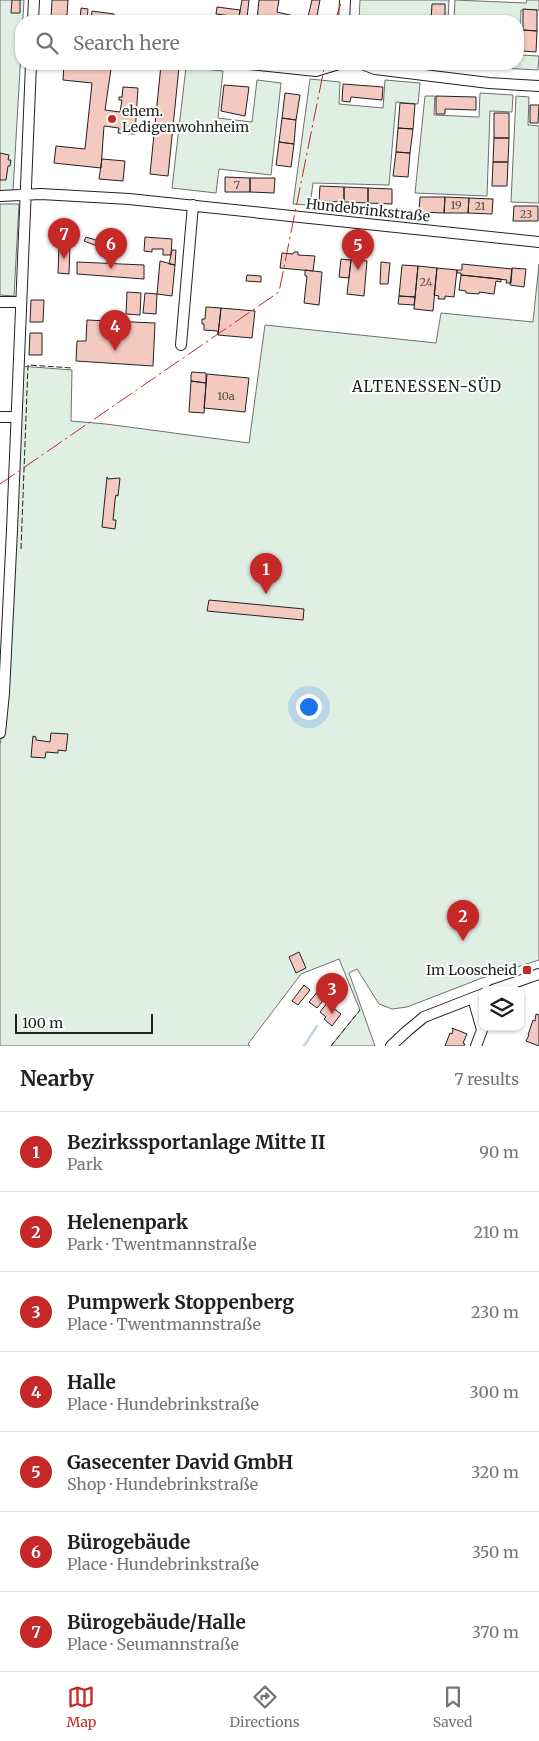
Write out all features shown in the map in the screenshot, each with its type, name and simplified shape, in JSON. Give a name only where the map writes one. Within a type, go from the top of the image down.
[{"type":"street","points":[[33,15],[34,0]]},
{"type":"street","points":[[344,15],[345,0]]},
{"type":"street","points":[[0,734],[4,693],[31,70]]},
{"type":"street","points":[[306,70],[319,70]]},
{"type":"street","points":[[382,70],[489,83],[539,86]]},
{"type":"street","name":"Hundebrinkstraße","points":[[0,196],[26,194],[129,199],[539,242]]},
{"type":"street","points":[[181,345],[193,205]]},
{"type":"street","points":[[0,302],[20,302]]},
{"type":"street","points":[[0,416],[16,417]]},
{"type":"street","points":[[504,986],[539,974]]},
{"type":"street","points":[[391,1046],[424,1017],[479,995]]},
{"type":"street","points":[[472,998],[482,1030],[476,1046]]},
{"type":"green space","points":[[0,0],[24,0],[23,15],[15,15],[15,70],[20,70],[13,191],[0,192]]},
{"type":"green space","points":[[360,0],[449,0],[448,15],[359,15]]},
{"type":"green space","points":[[455,0],[526,3],[527,0],[539,0],[539,10],[521,10],[521,15],[454,15]]},
{"type":"green space","points":[[524,55],[539,56],[538,70],[524,69]]},
{"type":"green space","points":[[186,70],[223,71],[218,118],[252,122],[257,80],[281,83],[271,175],[219,169],[216,193],[172,188]]},
{"type":"green space","points":[[310,79],[340,82],[339,104],[383,108],[385,80],[420,83],[418,104],[396,102],[389,185],[313,183],[310,205],[293,204]]},
{"type":"green space","points":[[480,93],[513,95],[512,112],[490,111],[487,196],[415,193],[425,96],[435,96],[434,115],[479,117]]},
{"type":"green space","points":[[516,96],[529,97],[528,125],[539,126],[539,203],[511,202]]},
{"type":"green space","points":[[0,204],[19,204],[14,296],[0,295]]},
{"type":"green space","points":[[539,264],[539,960],[482,978],[407,1007],[392,1009],[379,1004],[357,969],[349,973],[375,1046],[331,1046],[360,1010],[339,959],[301,974],[248,1044],[250,1046],[0,1046],[0,745],[3,726],[20,366],[72,370],[71,421],[249,443],[265,325],[436,343],[441,313],[533,322]]},
{"type":"building","points":[[12,0],[20,0],[20,13],[11,13]]},
{"type":"building","points":[[52,0],[68,0],[67,15],[51,15]]},
{"type":"building","points":[[242,0],[249,0],[247,15],[239,15]]},
{"type":"building","points":[[259,0],[279,0],[277,12],[290,15],[258,15]]},
{"type":"building","points":[[312,0],[320,0],[317,15],[308,15]]},
{"type":"building","points":[[432,4],[445,4],[445,15],[431,15]]},
{"type":"building","points":[[217,7],[240,10],[239,15],[216,14]]},
{"type":"building","points":[[81,8],[88,9],[88,15],[80,15]]},
{"type":"building","points":[[523,9],[537,10],[537,31],[524,30]]},
{"type":"building","points":[[92,11],[114,14],[114,15],[92,15]]},
{"type":"building","points":[[524,30],[537,31],[536,52],[524,51]]},
{"type":"building","name":"ehem. Ledigenwohnheim","points":[[64,70],[111,70],[105,110],[120,112],[122,100],[119,100],[119,97],[122,97],[123,87],[138,88],[135,134],[118,133],[119,128],[104,126],[101,168],[54,163],[56,146],[85,149],[92,83],[63,80]]},
{"type":"building","points":[[160,70],[179,70],[168,176],[150,174]]},
{"type":"building","points":[[343,84],[383,87],[382,100],[351,97],[350,102],[342,101]]},
{"type":"building","points":[[224,85],[249,87],[245,116],[221,111]]},
{"type":"building","points":[[285,93],[300,95],[296,120],[282,118]]},
{"type":"building","points":[[436,96],[476,97],[476,110],[445,109],[445,114],[436,114]]},
{"type":"building","points":[[400,103],[415,104],[413,129],[398,128]]},
{"type":"building","points":[[530,105],[539,105],[538,123],[530,123]]},
{"type":"building","points":[[494,113],[509,113],[509,138],[494,138]]},
{"type":"building","points":[[282,118],[296,120],[294,144],[279,142]]},
{"type":"building","points":[[398,128],[413,129],[410,153],[396,152]]},
{"type":"building","points":[[494,138],[509,138],[508,162],[493,162]]},
{"type":"building","points":[[279,142],[294,144],[291,167],[276,165]]},
{"type":"building","points":[[396,152],[410,153],[408,177],[393,176]]},
{"type":"building","points":[[0,153],[9,155],[8,160],[11,160],[6,180],[0,180]]},
{"type":"building","points":[[102,159],[125,161],[123,181],[99,179]]},
{"type":"building","points":[[493,162],[508,162],[507,186],[492,186]]},
{"type":"building","points":[[225,177],[250,178],[250,192],[225,192]]},
{"type":"building","points":[[250,178],[275,178],[274,193],[250,192]]},
{"type":"building","points":[[320,186],[344,187],[344,202],[319,201]]},
{"type":"building","points":[[344,187],[368,188],[368,203],[344,202]]},
{"type":"building","points":[[368,188],[392,189],[392,204],[368,203]]},
{"type":"building","points":[[420,197],[445,197],[444,213],[419,212]]},
{"type":"building","points":[[445,197],[469,198],[468,213],[444,213]]},
{"type":"building","points":[[469,198],[493,199],[492,214],[468,213]]},
{"type":"building","points":[[514,206],[538,206],[538,221],[513,221]]},
{"type":"building","points":[[60,234],[74,235],[73,246],[59,245]]},
{"type":"building","points":[[86,237],[99,241],[97,246],[84,241]]},
{"type":"building","points":[[145,237],[172,239],[171,255],[163,255],[163,249],[152,249],[152,252],[144,251]]},
{"type":"building","points":[[59,245],[70,245],[69,274],[58,273]]},
{"type":"building","points":[[172,250],[176,250],[175,265],[169,264]]},
{"type":"building","points":[[298,252],[298,255],[315,256],[313,271],[280,268],[282,253],[293,254]]},
{"type":"building","points":[[341,259],[351,260],[349,278],[339,277]]},
{"type":"building","points":[[351,260],[367,261],[364,296],[347,294]]},
{"type":"building","points":[[160,261],[175,265],[172,296],[157,294]]},
{"type":"building","points":[[77,262],[144,265],[144,279],[77,274]]},
{"type":"building","points":[[381,262],[390,263],[388,284],[380,284]]},
{"type":"building","points":[[462,264],[512,269],[511,283],[506,283],[507,280],[461,275],[461,273],[457,273],[457,270],[462,270]]},
{"type":"building","points":[[402,265],[418,266],[415,297],[399,296]]},
{"type":"building","points":[[418,266],[437,268],[433,311],[414,309]]},
{"type":"building","points":[[437,268],[457,270],[454,297],[445,296],[445,299],[438,299],[439,296],[434,295]]},
{"type":"building","points":[[512,268],[526,269],[524,287],[510,285]]},
{"type":"building","points":[[305,270],[322,272],[319,305],[304,303],[307,276],[305,276]]},
{"type":"building","points":[[247,275],[261,276],[261,282],[246,281]]},
{"type":"building","points":[[461,275],[501,279],[501,282],[496,281],[494,294],[466,293],[466,291],[459,290]]},
{"type":"building","points":[[127,292],[141,293],[140,315],[126,314]]},
{"type":"building","points":[[145,293],[157,294],[156,314],[143,313]]},
{"type":"building","points":[[399,296],[415,297],[414,305],[398,304]]},
{"type":"building","points":[[31,300],[44,300],[43,322],[30,322]]},
{"type":"building","points":[[206,307],[221,308],[218,335],[218,331],[204,330],[202,319],[205,319]]},
{"type":"building","points":[[221,308],[255,311],[252,338],[218,335]]},
{"type":"building","points":[[87,320],[155,323],[153,366],[76,361],[77,341],[86,341]]},
{"type":"building","points":[[30,333],[42,333],[42,355],[29,355]]},
{"type":"building","points":[[192,372],[206,373],[206,383],[191,381]]},
{"type":"building","points":[[207,374],[249,378],[245,412],[204,408]]},
{"type":"building","points":[[191,381],[206,383],[204,413],[189,412]]},
{"type":"building","points":[[107,477],[108,479],[120,478],[113,520],[116,520],[115,529],[102,527]]},
{"type":"building","points":[[209,600],[304,609],[303,620],[207,611]]},
{"type":"building","points":[[51,733],[68,734],[66,751],[58,750],[58,753],[46,752],[45,758],[31,757],[33,736],[36,737],[36,740],[50,742]]},
{"type":"building","points":[[299,952],[306,968],[296,973],[289,957]]},
{"type":"building","points":[[304,985],[310,990],[298,1005],[292,1001]]},
{"type":"building","points":[[318,991],[326,997],[317,1008],[309,1002]]},
{"type":"building","points":[[327,1003],[341,1014],[332,1026],[324,1019],[326,1017],[320,1012]]},
{"type":"building","points":[[536,1014],[539,1015],[539,1046],[526,1041]]},
{"type":"building","points":[[452,1028],[467,1034],[463,1043],[465,1044],[464,1046],[445,1046],[450,1033],[452,1034]]},
{"type":"waterway","points":[[304,1046],[317,1026]]},
{"type":"fence","points":[[21,549],[28,365],[72,368]]},
{"type":"fence","points":[[331,1046],[360,1010]]},
{"type":"power","points":[[337,15],[342,0]]},
{"type":"power","points":[[0,484],[279,292],[324,70]]},
{"type":"place","name":"ehem. Ledigenwohnheim","points":[[112,119]]},
{"type":"place","name":"Bürogebäude/Halle","points":[[64,259]]},
{"type":"place","name":"Bürogebäude","points":[[111,269]]},
{"type":"place","name":"Gasecenter David GmbH","points":[[358,270]]},
{"type":"place","name":"Halle","points":[[115,351]]},
{"type":"place","name":"Bezirkssportanlage Mitte II","points":[[266,594]]},
{"type":"place","name":"Helenenpark","points":[[463,941]]},
{"type":"place","name":"Im Looscheid","points":[[527,970]]},
{"type":"place","name":"Pumpwerk Stoppenberg","points":[[332,1014]]},
{"type":"district","name":"ALTENESSEN-SÜD","points":[[427,387]]}]
